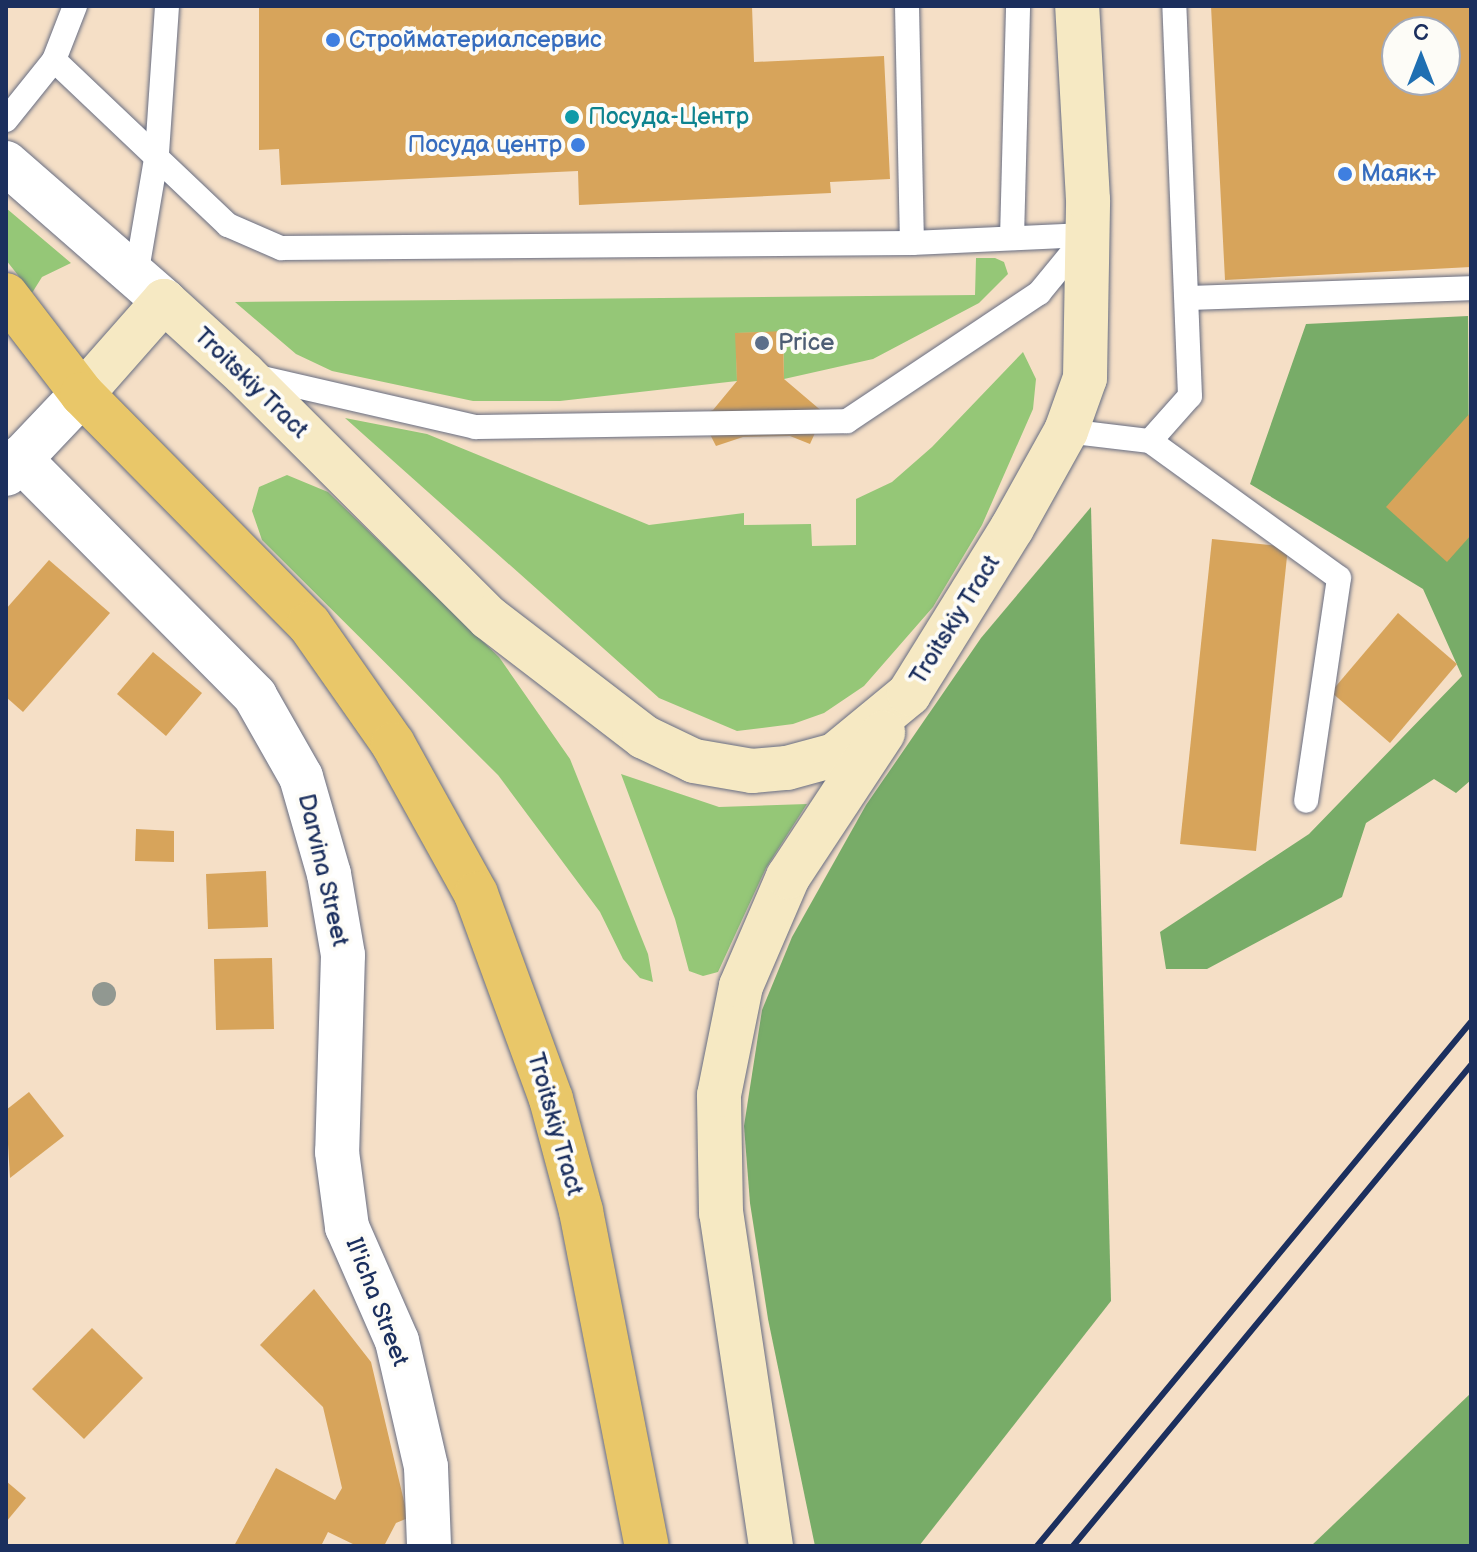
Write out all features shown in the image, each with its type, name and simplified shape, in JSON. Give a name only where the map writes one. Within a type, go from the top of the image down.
[{"type":"main road","name":"Troitskiy Tract","points":[[150,289],[244,374],[489,618],[657,743],[694,761],[752,771],[787,768],[835,755],[909,694],[1066,431],[1085,378],[1086,235],[1077,6]]},
{"type":"main road","points":[[6,295],[82,394],[150,289]]},
{"type":"main road","name":"Troitskiy Tract","points":[[82,394],[309,624],[393,744],[476,894],[551,1099],[581,1211],[647,1546]]},
{"type":"main road","points":[[771,1546],[721,1213],[717,1138],[723,1069],[741,986],[788,877],[909,694]]},
{"type":"street","points":[[6,163],[150,289]]},
{"type":"street","points":[[10,459],[82,394]]},
{"type":"street","name":"Darvina Street","points":[[10,459],[255,696],[301,777],[329,874],[343,955],[337,1152]]},
{"type":"street","name":"Il'icha Street","points":[[337,1152],[347,1227],[397,1341],[426,1467],[429,1546]]},
{"type":"lane","points":[[6,120],[54,60],[75,6]]},
{"type":"lane","points":[[150,289],[167,6]]},
{"type":"lane","points":[[907,6],[912,243]]},
{"type":"lane","points":[[1012,238],[1018,6]]},
{"type":"lane","points":[[1150,441],[1190,396],[1174,6]]},
{"type":"lane","points":[[54,60],[157,153],[228,225],[281,248],[912,243],[1086,235]]},
{"type":"lane","points":[[244,374],[475,427],[847,421],[1039,293],[1086,235]]},
{"type":"lane","points":[[1187,298],[1471,288]]},
{"type":"lane","points":[[1066,431],[1150,441],[1339,578],[1306,801]]},
{"type":"green space","points":[[6,208],[71,263],[42,277],[32,293],[6,260]]},
{"type":"green space","points":[[976,258],[995,258],[1004,262],[1008,274],[979,303],[873,359],[784,379],[783,332],[736,333],[737,381],[560,401],[473,401],[332,371],[296,354],[235,302],[975,295]]},
{"type":"green space","points":[[1468,316],[1471,780],[1456,793],[1434,779],[1366,823],[1342,897],[1207,969],[1166,969],[1160,932],[1309,834],[1462,676],[1423,589],[1250,484],[1306,324]]},
{"type":"green space","points":[[1023,352],[1036,379],[1033,409],[982,525],[933,607],[864,686],[824,713],[793,724],[737,731],[659,698],[345,418],[427,434],[649,525],[744,513],[744,525],[811,524],[812,546],[856,545],[856,499],[892,482],[932,447]]},
{"type":"green space","points":[[287,475],[328,492],[499,657],[570,759],[648,954],[653,982],[640,978],[623,959],[600,912],[498,775],[262,540],[252,511],[259,487]]},
{"type":"green space","points":[[1091,507],[1111,1301],[919,1546],[815,1546],[768,1319],[750,1203],[744,1126],[762,1010],[792,937],[866,805],[981,638]]},
{"type":"green space","points":[[621,774],[719,807],[807,804],[766,868],[718,972],[703,976],[689,971],[675,919]]},
{"type":"green space","points":[[1471,1393],[1471,1546],[1311,1546]]},
{"type":"building","name":"Посуда-Центр","points":[[259,6],[752,6],[754,62],[884,56],[890,179],[830,182],[831,193],[579,205],[578,171],[281,185],[279,149],[259,150]]},
{"type":"building","name":"Маяк+","points":[[1211,6],[1471,6],[1471,267],[1225,280]]},
{"type":"building","points":[[783,331],[784,379],[824,413],[810,444],[790,436],[743,437],[716,446],[700,415],[713,410],[737,381],[735,333]]},
{"type":"building","points":[[1471,412],[1471,535],[1447,562],[1386,507]]},
{"type":"building","points":[[1212,539],[1288,547],[1256,851],[1180,844]]},
{"type":"building","points":[[49,560],[110,613],[23,712],[6,697],[6,609]]},
{"type":"building","points":[[1398,613],[1457,664],[1390,743],[1331,692]]},
{"type":"building","points":[[153,652],[202,693],[166,736],[117,694]]},
{"type":"building","points":[[136,829],[174,831],[174,862],[135,861]]},
{"type":"building","points":[[266,871],[268,927],[208,929],[206,874]]},
{"type":"building","points":[[272,958],[274,1029],[216,1030],[214,959]]},
{"type":"building","points":[[29,1092],[64,1136],[10,1178],[6,1110]]},
{"type":"building","points":[[314,1289],[371,1362],[408,1518],[396,1523],[384,1546],[357,1546],[328,1532],[321,1546],[234,1546],[276,1468],[335,1500],[342,1488],[323,1407],[260,1345]]},
{"type":"building","points":[[92,1328],[143,1378],[84,1439],[32,1389]]},
{"type":"building","points":[[6,1481],[26,1498],[6,1522]]},
{"type":"railway","points":[[1037,1546],[1471,1022]]},
{"type":"railway","points":[[1073,1546],[1471,1065]]},
{"type":"place","name":"Стройматериалсервис","points":[[333,40]]},
{"type":"place","name":"Посуда-Центр","points":[[572,117]]},
{"type":"place","name":"Посуда центр","points":[[578,145]]},
{"type":"place","name":"Маяк+","points":[[1345,174]]},
{"type":"place","name":"Price","points":[[762,343]]}]
